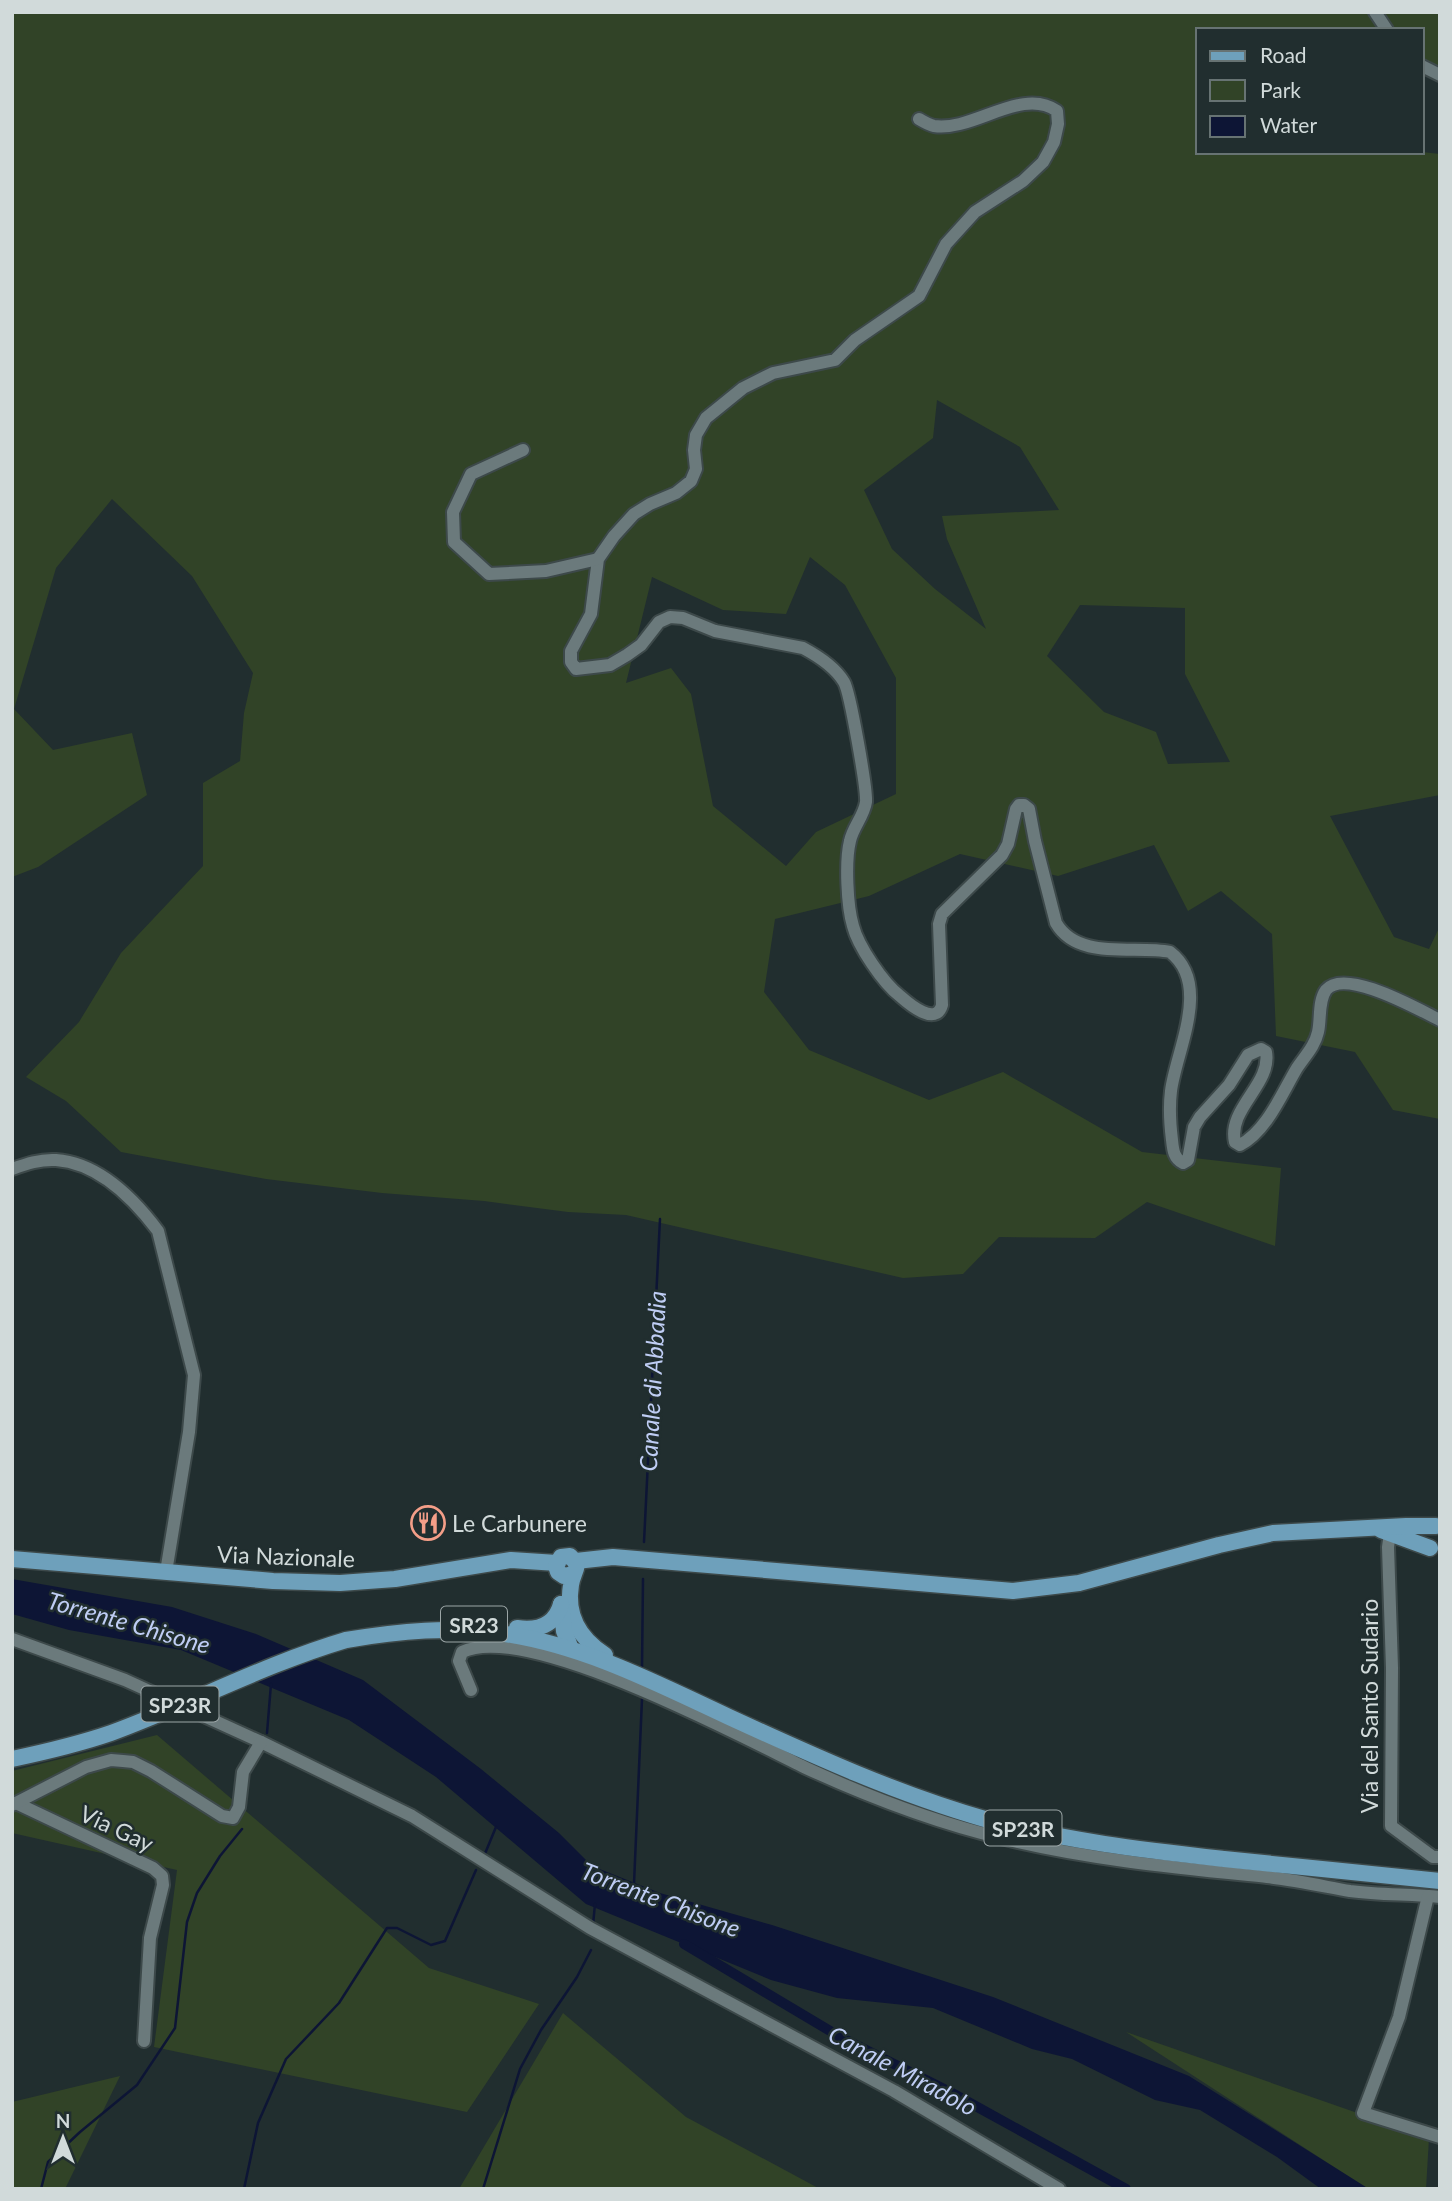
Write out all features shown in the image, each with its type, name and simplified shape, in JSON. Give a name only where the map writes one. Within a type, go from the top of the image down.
[{"type":"main road","name":"Via Nazionale","points":[[12,1559],[273,1581],[340,1583],[395,1579],[510,1560],[567,1568],[613,1557],[1013,1591],[1079,1583],[1273,1533],[1438,1526]]},
{"type":"main road","points":[[1435,1552],[1428,1538],[1438,1526]]},
{"type":"main road","points":[[1372,1527],[1435,1552]]},
{"type":"main road","points":[[567,1568],[561,1604],[564,1631],[571,1649]]},
{"type":"main road","points":[[567,1568],[570,1605],[577,1627],[585,1639],[600,1652],[634,1673]]},
{"type":"main road","name":"SR23","points":[[376,1635],[394,1626],[433,1622],[535,1629],[554,1619],[561,1604]]},
{"type":"main road","name":"SP23R","points":[[12,1759],[110,1733],[276,1664],[346,1640],[404,1631],[463,1630],[508,1634],[571,1649],[634,1673],[875,1783],[990,1821],[1085,1841],[1155,1851],[1440,1881]]},
{"type":"street","points":[[1374,12],[1386,28]]},
{"type":"street","points":[[1424,67],[1440,75]]},
{"type":"street","points":[[919,119],[933,126],[957,125],[1034,103],[1057,111],[1058,124],[1054,142],[1043,162],[1023,181],[975,212],[946,244],[919,296],[855,340],[835,360],[773,373],[743,388],[706,418],[696,435],[696,469],[691,481],[676,493],[634,514],[598,559],[591,614],[571,651],[571,662],[576,669],[610,665],[641,645],[659,622],[670,617],[683,618],[715,631],[803,648],[827,663],[845,683],[850,698],[866,790],[863,813],[853,829],[849,843],[852,924],[860,943],[889,987],[919,1011],[936,1014],[941,1010],[939,924],[942,914],[1002,855],[1019,805],[1029,809],[1056,923],[1061,931],[1068,937],[1112,951],[1160,950],[1175,956],[1186,976],[1191,1003],[1171,1091],[1171,1129],[1178,1161],[1183,1163],[1188,1160],[1195,1127],[1200,1117],[1229,1085],[1248,1055],[1261,1049],[1266,1052],[1266,1063],[1241,1109],[1234,1137],[1235,1142],[1240,1145],[1247,1142],[1279,1102],[1297,1068],[1310,1051],[1319,1027],[1323,996],[1331,986],[1344,982],[1369,989],[1440,1020]]},
{"type":"street","points":[[523,450],[471,474],[453,512],[454,542],[489,574],[546,571],[598,559]]},
{"type":"street","points":[[12,1168],[33,1162],[56,1160],[83,1166],[103,1177],[122,1193],[158,1231],[194,1375],[189,1432],[166,1572]]},
{"type":"street","name":"Via del Santo Sudario","points":[[1390,1533],[1391,1826],[1436,1857]]},
{"type":"street","points":[[12,1639],[116,1676],[261,1742],[412,1816],[590,1928],[894,2091],[1059,2189]]},
{"type":"street","points":[[471,1690],[459,1661],[461,1652],[488,1645],[528,1651],[578,1665],[660,1698],[817,1773],[874,1797],[1005,1839],[1124,1861],[1292,1880],[1352,1891],[1434,1896],[1399,2017],[1363,2113],[1440,2137]]},
{"type":"street","name":"Via Gay","points":[[14,1804],[86,1767],[111,1760],[141,1765],[222,1816],[233,1818],[239,1807],[243,1772],[261,1742]]},
{"type":"street","name":"Via Gay","points":[[14,1804],[153,1868],[162,1876],[162,1890],[150,1938],[144,2041]]},
{"type":"green space","points":[[12,12],[1440,12],[1440,66],[1424,64],[1424,28],[1196,28],[1196,154],[1440,154],[1440,795],[1330,816],[1394,937],[1429,949],[1440,926],[1440,1119],[1393,1110],[1355,1052],[1276,1036],[1272,934],[1221,891],[1188,911],[1154,845],[1058,876],[960,854],[869,896],[775,919],[764,992],[809,1050],[929,1100],[1003,1072],[1142,1152],[1281,1168],[1275,1246],[1147,1202],[1095,1238],[999,1237],[963,1274],[903,1278],[626,1215],[568,1212],[266,1179],[121,1152],[66,1101],[26,1077],[79,1022],[121,953],[203,866],[203,783],[240,761],[244,713],[253,673],[192,576],[112,499],[56,568],[14,709],[53,750],[132,733],[147,795],[38,867],[12,877]],"holes":[[[937,400],[1020,447],[1059,510],[942,516],[947,539],[986,629],[935,589],[892,549],[864,490],[933,438]],[[810,557],[845,585],[896,678],[896,794],[816,832],[786,866],[713,806],[691,694],[671,668],[626,683],[652,577],[723,610],[786,614]],[[1080,605],[1185,608],[1185,674],[1230,762],[1168,764],[1156,732],[1104,712],[1047,656]]]},
{"type":"green space","points":[[157,1735],[429,1968],[539,2004],[467,2112],[154,2047],[177,1870],[12,1833],[12,1771]]},
{"type":"green space","points":[[563,2013],[686,2117],[820,2189],[459,2189]]},
{"type":"green space","points":[[1126,2032],[1429,2138],[1426,2189],[1368,2189]]},
{"type":"green space","points":[[120,2076],[65,2189],[12,2189],[12,2102]]},
{"type":"water","name":"Torrente Chisone","points":[[12,1579],[172,1607],[256,1634],[363,1680],[481,1769],[559,1833],[592,1866],[660,1893],[772,1925],[993,1997],[1189,2076],[1369,2189],[1321,2189],[1277,2157],[1200,2110],[1155,2100],[1072,2059],[1032,2049],[933,2008],[837,1998],[771,1980],[586,1904],[436,1777],[349,1720],[181,1650],[69,1630],[12,1614]]},
{"type":"waterway","name":"Canale di Abbadia","points":[[644,1542],[660,1219]]},
{"type":"waterway","name":"Canale di Abbadia","points":[[642,1667],[643,1579]]},
{"type":"waterway","points":[[267,1733],[271,1684]]},
{"type":"waterway","name":"Canale di Abbadia","points":[[634,1884],[642,1699]]},
{"type":"waterway","points":[[484,1856],[496,1827]]},
{"type":"waterway","points":[[41,2189],[48,2162],[137,2085],[175,2028],[187,1922],[197,1893],[220,1856],[242,1829]]},
{"type":"waterway","points":[[244,2189],[258,2123],[286,2059],[339,2003],[387,1928],[397,1928],[431,1945],[445,1941],[476,1870]]},
{"type":"waterway","points":[[593,1925],[595,1904]]},
{"type":"waterway","name":"Canale Miradolo","points":[[684,1944],[842,2038],[952,2093],[1126,2189]]},
{"type":"waterway","points":[[483,2189],[520,2069],[591,1950]]},
{"type":"place","name":"Le Carbunere","points":[[428,1523]]}]
